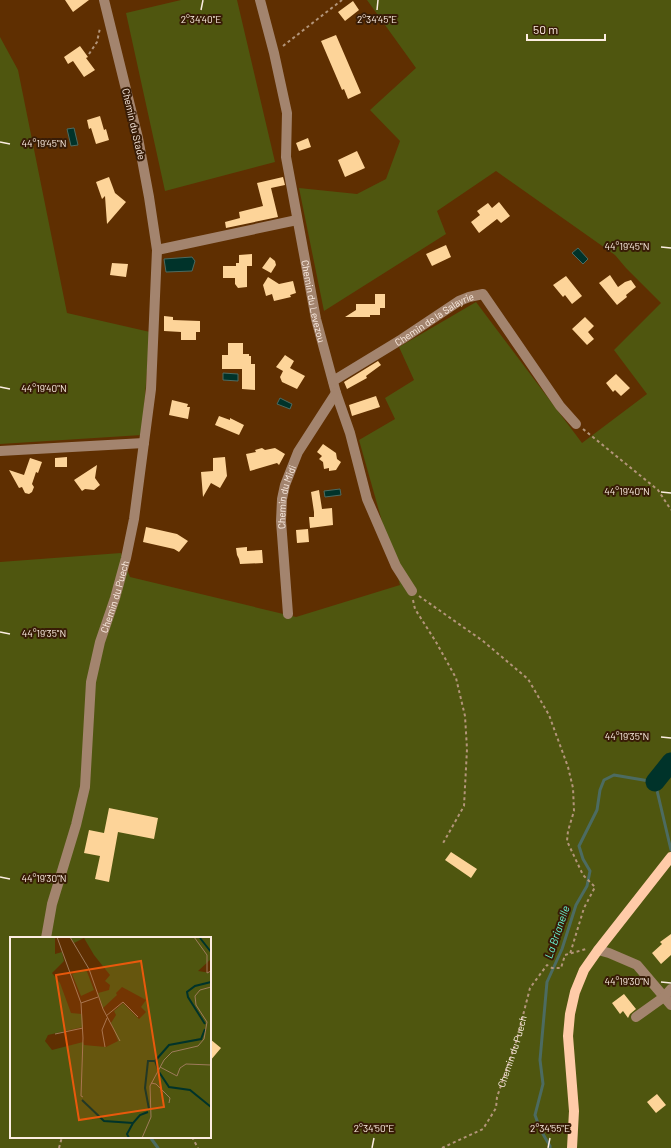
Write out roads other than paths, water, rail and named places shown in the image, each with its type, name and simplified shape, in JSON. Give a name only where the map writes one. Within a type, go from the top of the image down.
[{"type":"main road","points":[[572,1148],[574,1111],[568,1036],[570,1014],[575,992],[584,970],[598,950],[669,859]]},
{"type":"street","name":"Chemin du Stade","points":[[104,0],[138,138],[157,250]]},
{"type":"street","name":"Chemin du Levezou","points":[[260,0],[274,52],[286,113],[286,157],[316,320],[334,381],[336,393],[350,433],[365,504],[396,566],[412,591]]},
{"type":"street","points":[[157,250],[297,220]]},
{"type":"street","name":"Chemin du Puech","points":[[46,937],[52,904],[76,825],[85,787],[91,682],[100,642],[126,558],[134,519],[152,382],[157,250]]},
{"type":"street","name":"Chemin de la Salayrie","points":[[334,381],[402,339],[459,301],[483,294],[560,406],[576,424]]},
{"type":"street","name":"Chemin du Midi","points":[[288,614],[281,521],[284,485],[298,452],[336,393]]},
{"type":"street","points":[[0,451],[144,443]]},
{"type":"street","points":[[598,950],[637,965],[668,1001]]},
{"type":"street","points":[[636,1017],[668,1001],[671,989]]},
{"type":"water","points":[[74,128],[78,145],[71,146],[67,129]]},
{"type":"water","points":[[578,248],[588,259],[583,264],[572,253]]},
{"type":"water","points":[[192,257],[195,261],[192,271],[166,272],[164,259]]},
{"type":"water","points":[[223,373],[238,374],[238,381],[223,380]]},
{"type":"water","points":[[280,398],[292,404],[290,409],[277,404]]},
{"type":"water","points":[[340,489],[341,495],[325,497],[324,491]]},
{"type":"waterway","points":[[655,782],[671,762]]},
{"type":"waterway","name":"La Brianelle","points":[[550,1148],[540,1129],[535,1115],[543,1084],[540,1060],[547,982],[562,949],[576,905],[587,886],[590,871],[583,859],[579,846],[597,810],[600,790],[604,780],[614,775],[655,782],[671,850]]},
{"type":"waterway","points":[[151,1138],[158,1148]]}]
